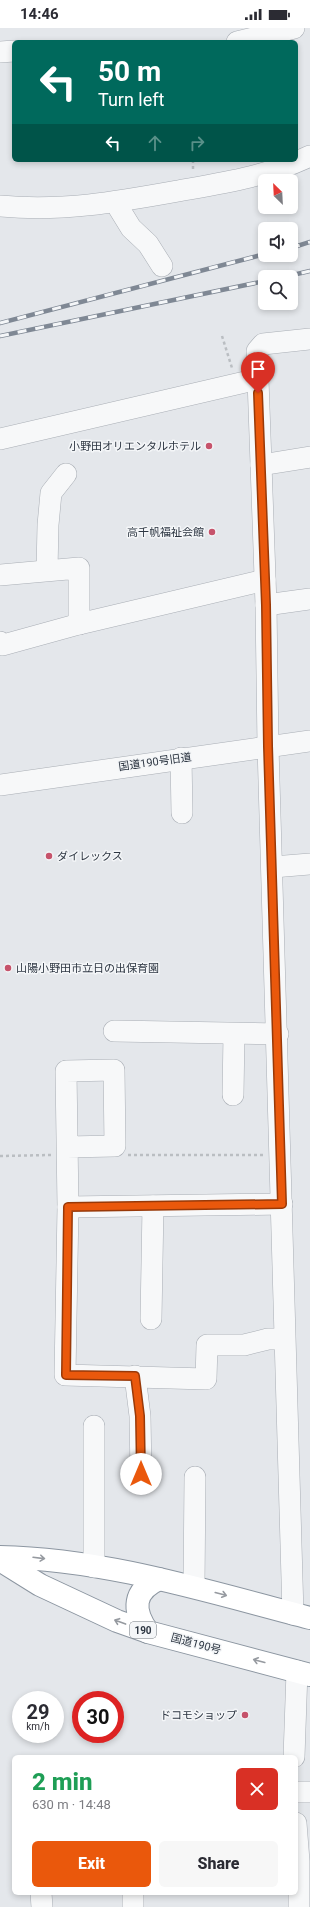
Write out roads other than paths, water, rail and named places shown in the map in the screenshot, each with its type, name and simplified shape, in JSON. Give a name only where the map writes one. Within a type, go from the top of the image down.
[{"type":"highway","points":[[0,1557],[36,1557],[159,1579],[301,1616]]},
{"type":"highway","name":"国道190号","points":[[0,1560],[40,1585],[116,1621],[148,1632],[303,1673]]},
{"type":"highway","points":[[148,1632],[138,1613],[138,1599],[146,1587],[159,1579]]},
{"type":"street","points":[[245,40],[294,28]]},
{"type":"street","points":[[0,52],[12,51]]},
{"type":"street","points":[[298,160],[310,156]]},
{"type":"street","points":[[0,206],[49,209],[115,202],[221,184],[255,176],[294,162]]},
{"type":"street","points":[[115,202],[131,228],[148,244],[162,266]]},
{"type":"street","points":[[301,1616],[284,1339],[278,1034],[257,351],[263,344],[310,339]]},
{"type":"street","points":[[0,439],[258,379]]},
{"type":"street","points":[[260,465],[310,457]]},
{"type":"street","points":[[47,570],[48,525],[51,493],[66,474]]},
{"type":"street","points":[[0,575],[79,568],[79,624]]},
{"type":"street","points":[[0,642],[4,645],[79,624],[265,580]]},
{"type":"street","points":[[266,605],[310,599]]},
{"type":"street","name":"国道190号旧道","points":[[0,785],[181,758],[310,741]]},
{"type":"street","points":[[181,758],[182,813]]},
{"type":"street","points":[[273,867],[310,864]]},
{"type":"street","points":[[114,1031],[278,1034]]},
{"type":"street","points":[[233,1095],[234,1034]]},
{"type":"street","points":[[68,1151],[66,1375],[206,1379],[207,1345],[244,1345],[268,1339],[284,1339]]},
{"type":"street","points":[[68,1207],[282,1204]]},
{"type":"street","points":[[151,1319],[153,1206]]},
{"type":"street","points":[[135,1376],[140,1416],[141,1474]]},
{"type":"street","points":[[94,1426],[87,1471],[94,1567]]},
{"type":"street","points":[[194,1587],[195,1477]]},
{"type":"street","points":[[294,1755],[303,1673]]},
{"type":"street","points":[[298,1792],[310,1792]]},
{"type":"street","points":[[298,1831],[305,1861],[299,1907]]},
{"type":"street","points":[[41,1895],[42,1907]]},
{"type":"street","points":[[133,1895],[133,1907]]},
{"type":"railway","points":[[298,246],[310,242]]},
{"type":"railway","points":[[0,323],[258,256]]},
{"type":"railway","points":[[298,274],[310,271]]},
{"type":"railway","points":[[0,336],[258,282]]},
{"type":"place","name":"小野田オリエンタルホテル","points":[[209,446]]},
{"type":"place","name":"高千帆福祉会館","points":[[212,532]]},
{"type":"place","name":"ダイレックス","points":[[49,856]]},
{"type":"place","name":"山陽小野田市立日の出保育園","points":[[8,968]]},
{"type":"place","name":"ドコモショップ","points":[[245,1715]]}]
